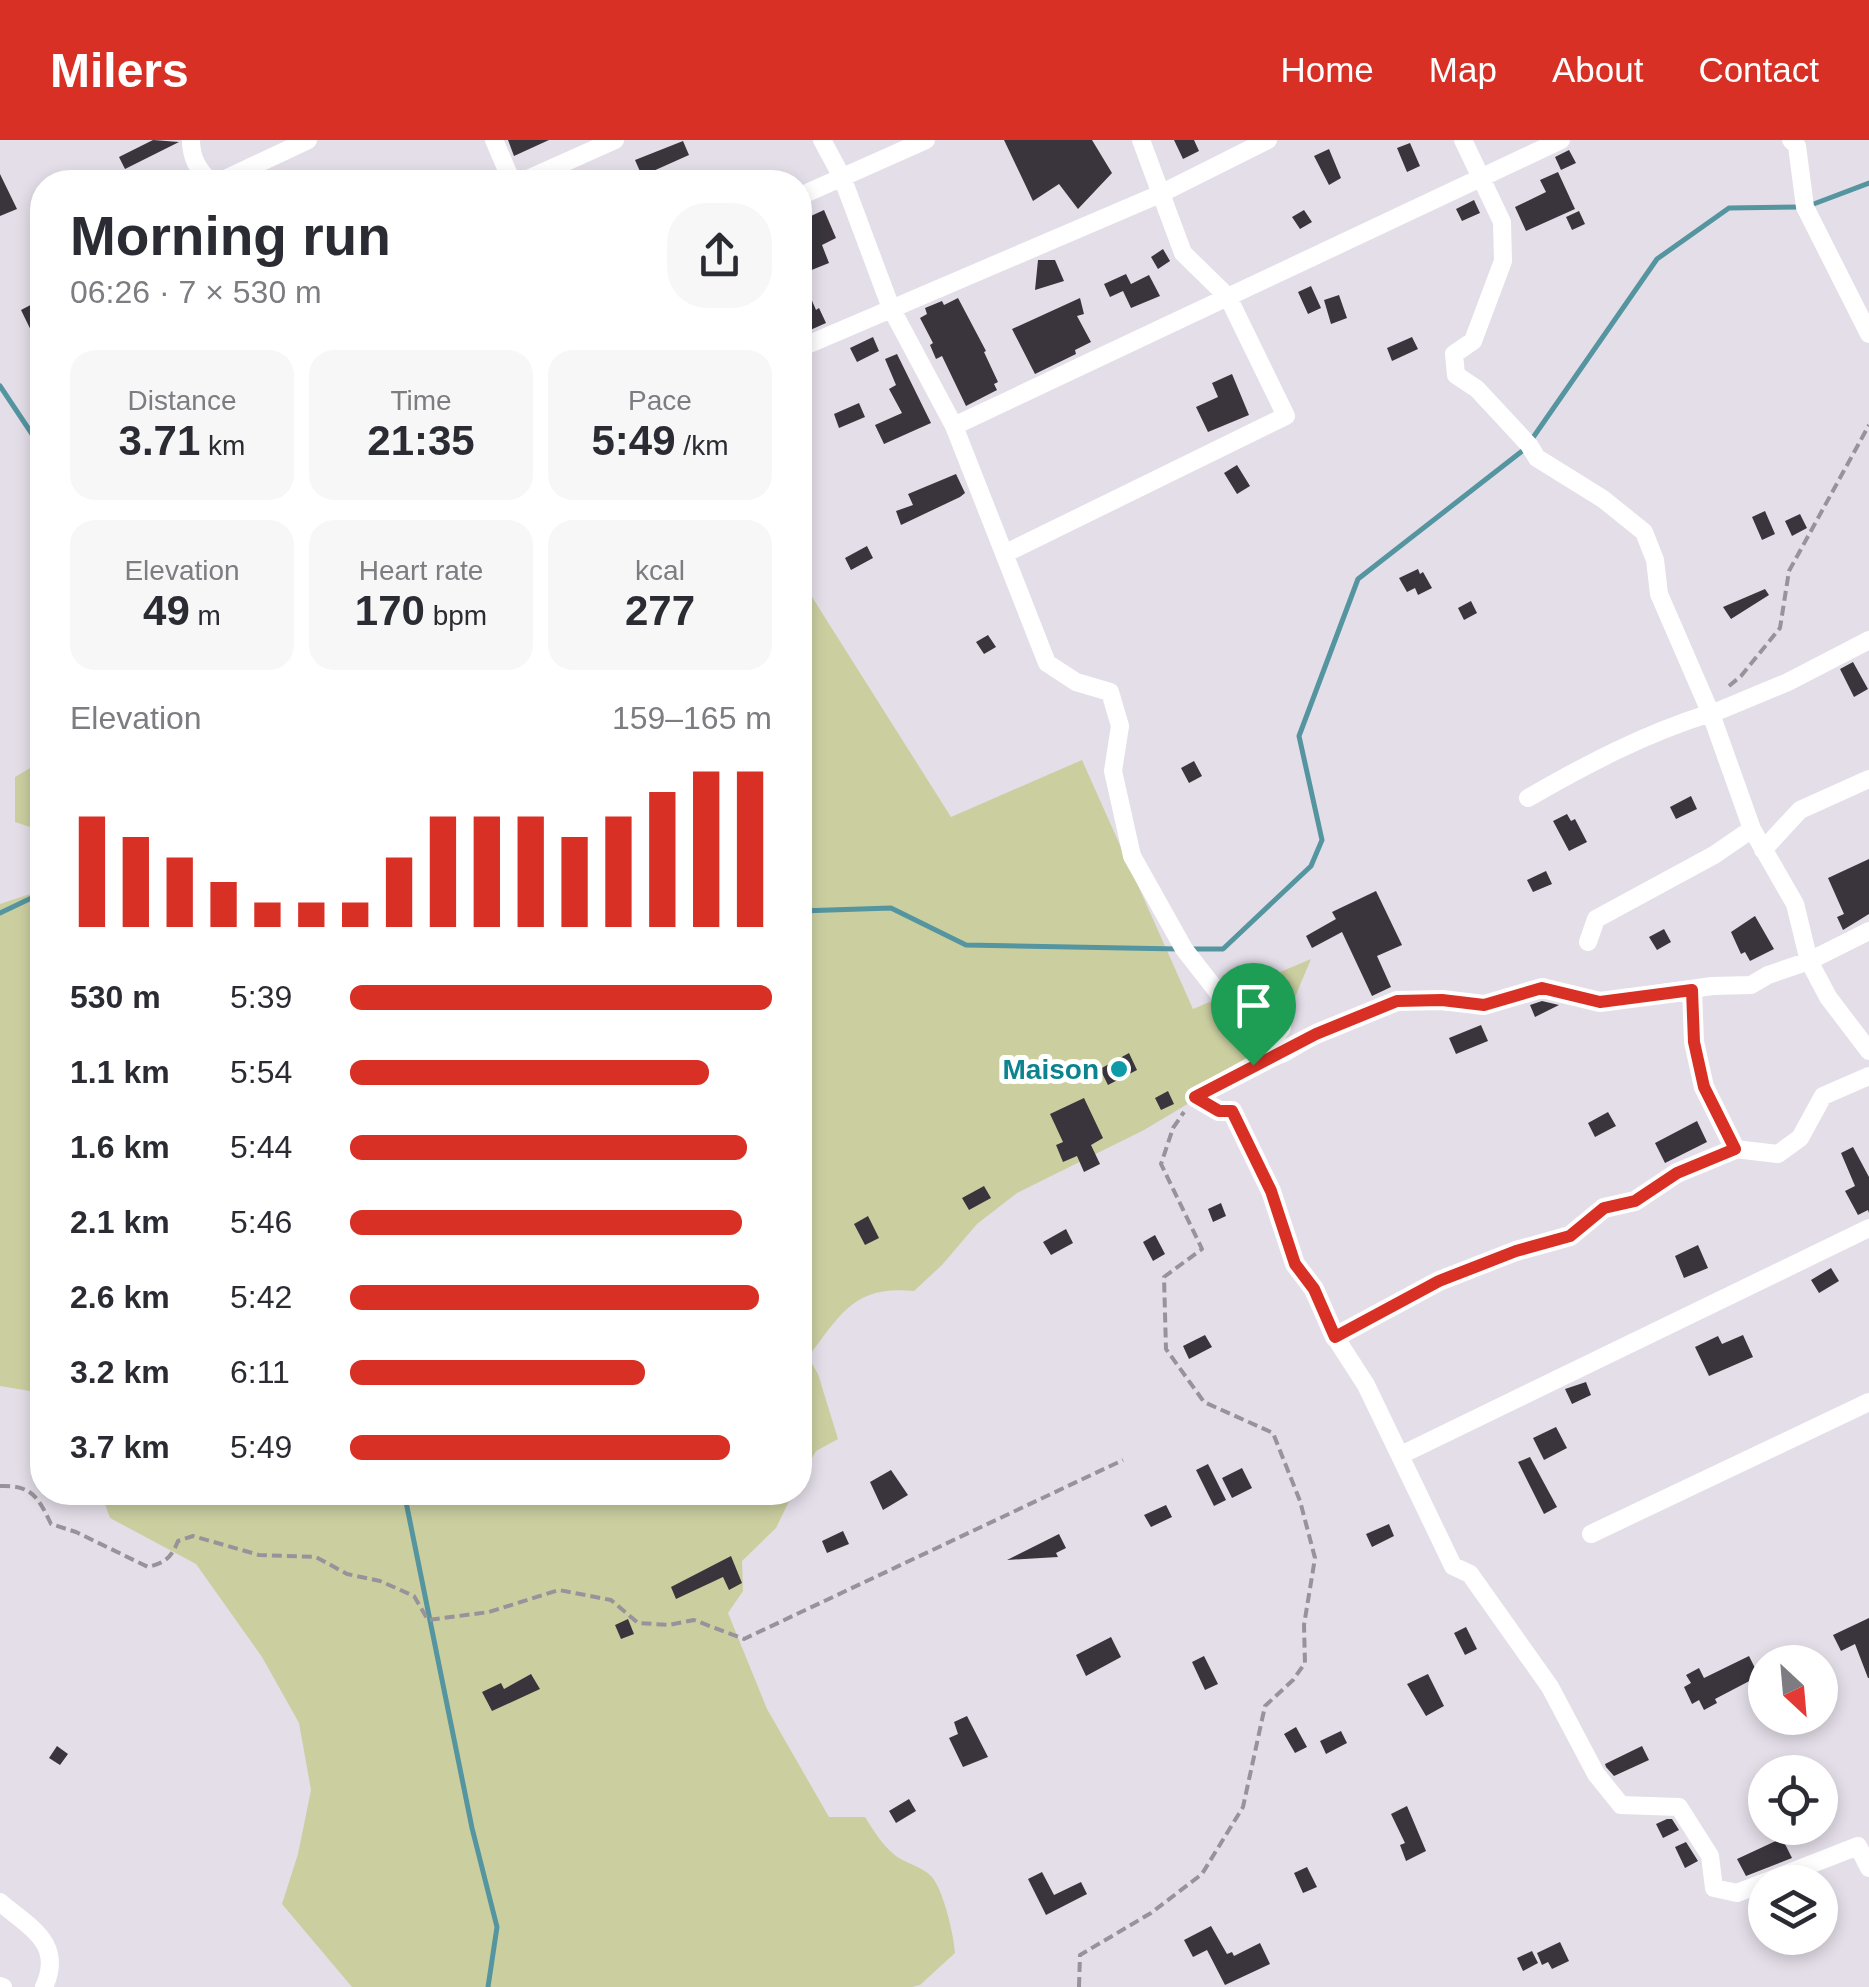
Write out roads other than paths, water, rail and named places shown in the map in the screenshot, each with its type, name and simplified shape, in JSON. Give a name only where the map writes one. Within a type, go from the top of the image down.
[{"type":"street","points":[[191,140],[191,152],[199,170]]},
{"type":"street","points":[[244,170],[308,140]]},
{"type":"street","points":[[494,140],[507,170]]},
{"type":"street","points":[[548,170],[616,140]]},
{"type":"street","points":[[822,140],[842,177],[891,308],[954,426],[1047,663],[1076,682],[1110,692],[1120,726],[1113,771],[1132,856],[1200,973],[1228,1004],[1282,1028],[1253,1065]]},
{"type":"street","points":[[812,191],[926,140]]},
{"type":"street","points":[[1006,553],[1286,416],[1228,297],[1183,253],[1141,140]]},
{"type":"street","points":[[812,343],[1160,194],[1268,140]]},
{"type":"street","points":[[1462,140],[1502,222],[1502,261],[1472,342],[1454,354],[1456,376],[1477,388],[1530,445],[1537,458],[1644,532],[1655,560],[1659,594],[1711,714],[1752,829],[1796,904],[1810,961],[1828,997],[1869,1051]]},
{"type":"street","points":[[954,426],[1561,140]]},
{"type":"street","points":[[1791,140],[1797,146],[1805,207],[1868,331]]},
{"type":"street","points":[[1842,281],[1869,295]]},
{"type":"street","points":[[1528,798],[1637,740],[1788,682],[1869,640]]},
{"type":"street","points":[[1764,850],[1800,810],[1869,778]]},
{"type":"street","points":[[1588,942],[1596,919],[1714,855],[1752,829]]},
{"type":"street","points":[[1869,931],[1751,986],[1600,1002],[1542,988],[1484,1005],[1442,1000],[1397,1001],[1316,1034],[1195,1097],[1219,1111],[1232,1111],[1271,1191],[1295,1264],[1314,1289],[1335,1337],[1366,1384],[1453,1566],[1470,1574],[1550,1688],[1596,1774],[1621,1805],[1679,1807],[1710,1856],[1714,1888],[1737,1893],[1858,1846],[1869,1868]]},
{"type":"street","points":[[1335,1337],[1439,1281],[1516,1251],[1570,1236],[1604,1208],[1635,1201],[1677,1173],[1735,1149],[1778,1154],[1800,1138],[1822,1096],[1869,1076]]},
{"type":"street","points":[[1401,1454],[1869,1228]]},
{"type":"street","points":[[1591,1534],[1869,1402]]},
{"type":"street","points":[[0,1902],[47,1946],[52,1962],[44,1987]]},
{"type":"waterway","points":[[1811,205],[1869,183]]},
{"type":"waterway","points":[[1532,439],[1657,259],[1729,208],[1800,207]]},
{"type":"waterway","points":[[0,386],[30,431]]},
{"type":"waterway","points":[[1190,949],[1223,949],[1311,866],[1322,840],[1299,736],[1358,579],[1526,448]]},
{"type":"waterway","points":[[0,913],[30,899]]},
{"type":"waterway","points":[[812,911],[891,908],[966,945],[1179,949]]},
{"type":"waterway","points":[[407,1505],[472,1828],[497,1927],[488,1987]]},
{"type":"place","name":"Maison","points":[[1119,1069]]}]
